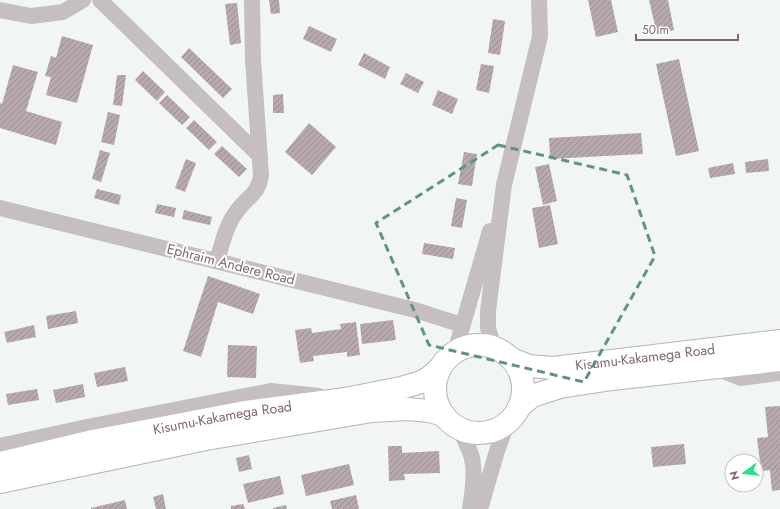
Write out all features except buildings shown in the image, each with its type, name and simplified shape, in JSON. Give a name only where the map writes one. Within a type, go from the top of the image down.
[{"type":"highway","name":"Kisumu-Kakamega Road","points":[[503,353],[529,366],[553,368],[780,341]]},
{"type":"highway","points":[[474,345],[484,345],[503,353],[517,367],[521,376],[523,387],[522,397],[513,415],[494,430],[479,434],[469,432],[452,422],[439,407],[435,386],[437,376],[448,360],[464,348],[474,345]]},
{"type":"highway","name":"Kisumu-Kakamega Road","points":[[0,463],[93,441],[202,420],[273,408],[345,399],[401,388],[421,382],[430,377],[448,360]]},
{"type":"highway","name":"Kisumu-Kakamega Road","points":[[513,415],[532,396],[560,387],[612,379],[780,360]]},
{"type":"highway","name":"Kisumu-Kakamega Road","points":[[0,482],[206,439],[372,411],[408,409],[429,411],[452,422]]},
{"type":"street","points":[[0,10],[31,16],[63,12],[83,0]]},
{"type":"street","points":[[100,0],[260,156]]},
{"type":"street","points":[[217,261],[228,227],[237,210],[250,198],[260,184],[260,156],[253,60],[252,0]]},
{"type":"street","points":[[448,360],[462,325],[504,185],[540,36],[539,0]]},
{"type":"street","points":[[503,353],[488,328],[488,311],[504,185]]},
{"type":"street","name":"Ephraim Andere Road","points":[[0,208],[415,310],[462,325]]},
{"type":"street","points":[[713,367],[741,378],[780,374]]},
{"type":"street","points":[[0,446],[87,427],[271,391],[345,399]]},
{"type":"street","points":[[480,509],[497,450],[513,415]]},
{"type":"street","points":[[452,422],[469,448],[473,464],[473,485],[470,509]]},
{"type":"highlighted area","points":[[498,145],[627,175],[655,256],[584,382],[429,345],[376,223]]}]
